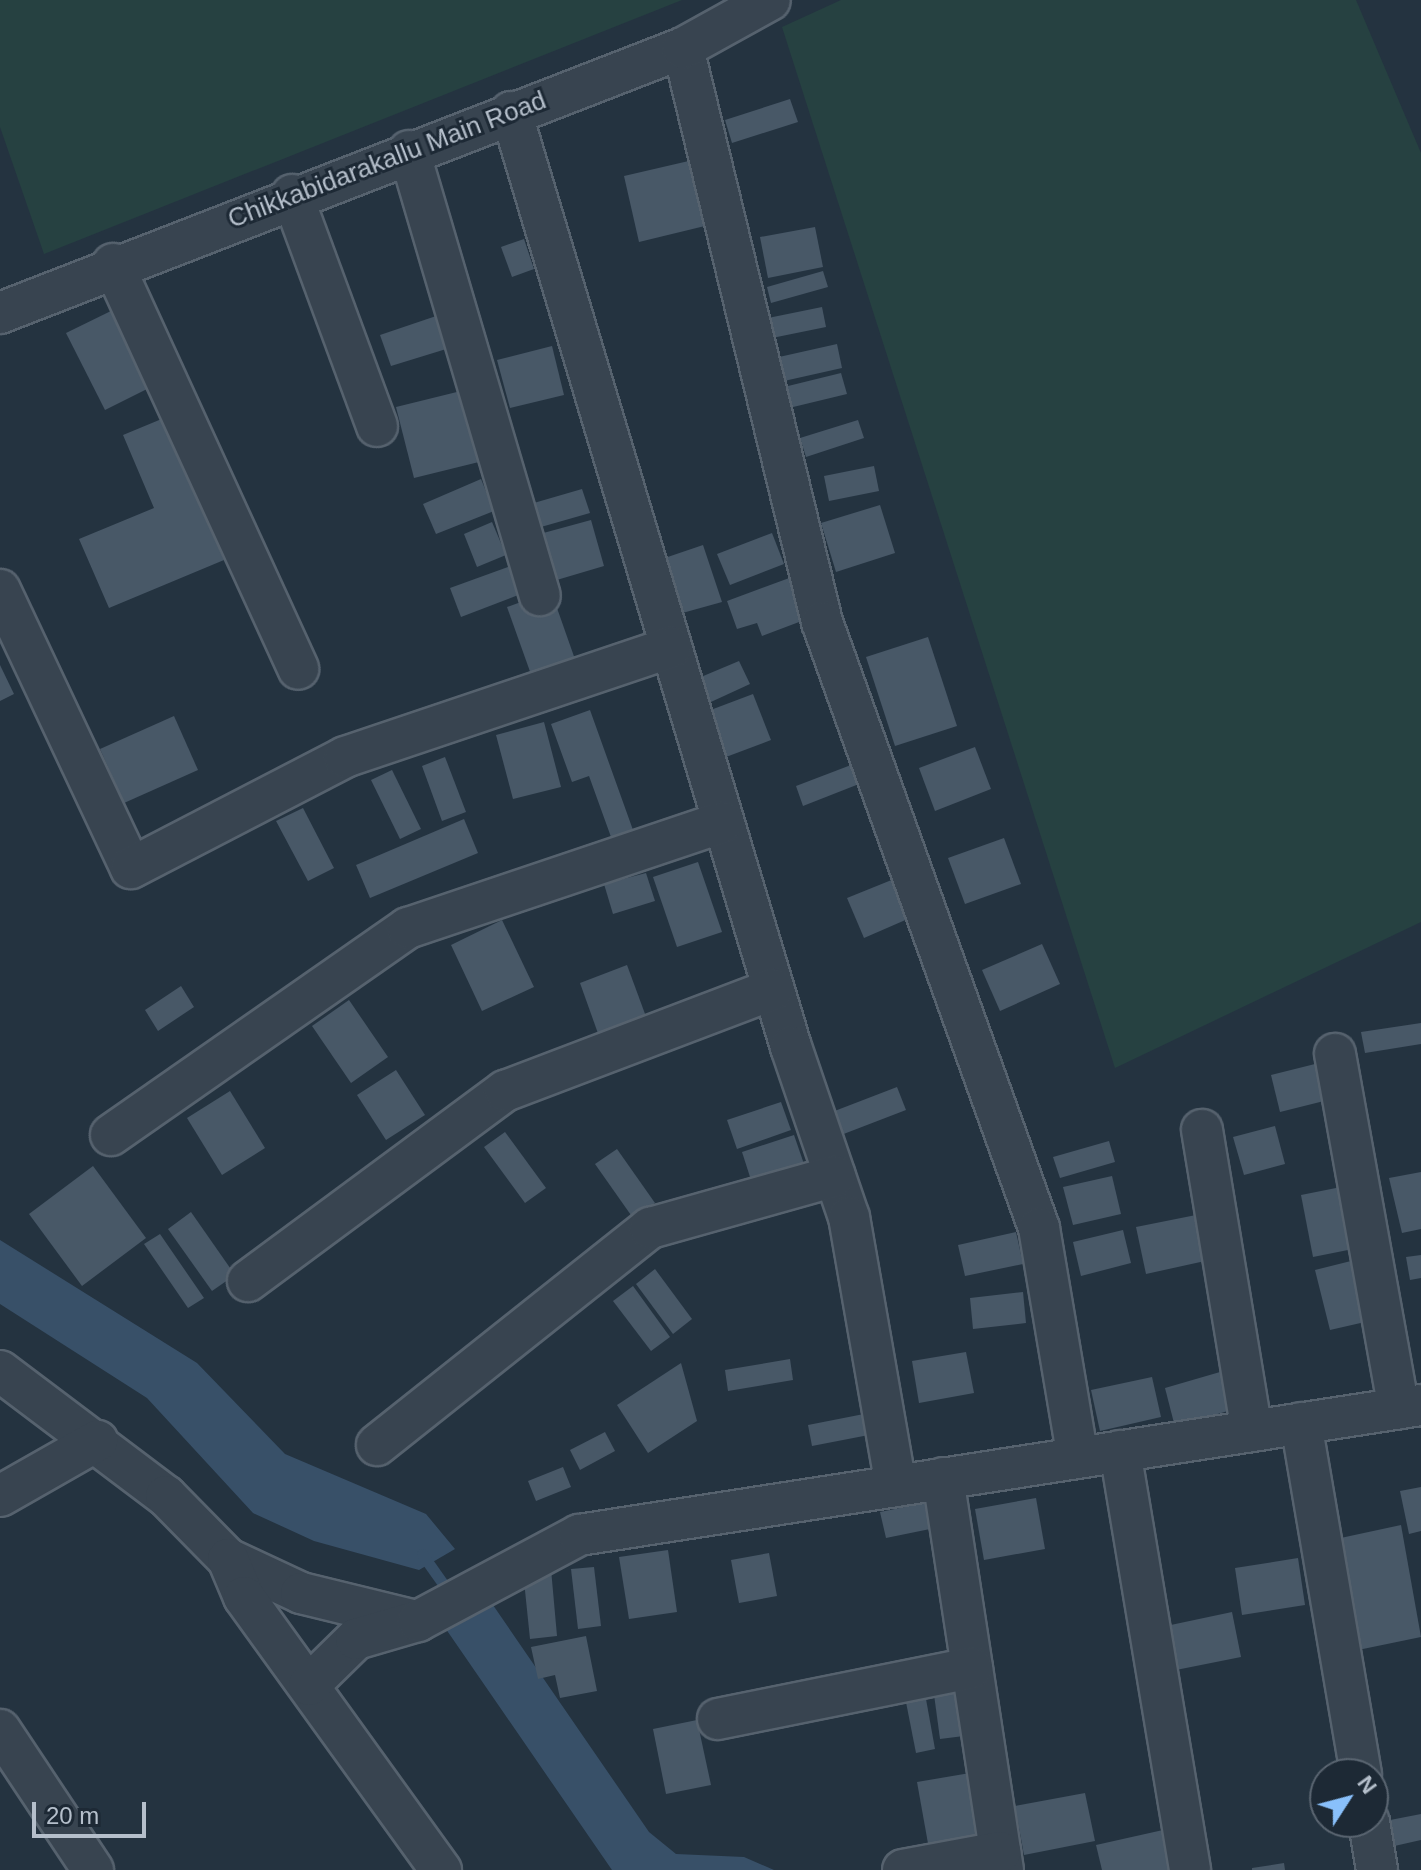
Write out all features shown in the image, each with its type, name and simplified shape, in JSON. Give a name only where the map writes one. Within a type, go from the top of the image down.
[{"type":"street","name":"Chikkabidarakallu Main Road","points":[[0,313],[113,264],[683,48],[770,0]]},
{"type":"street","points":[[683,48],[822,622],[1039,1228],[1078,1458]]},
{"type":"street","points":[[511,112],[773,989],[835,1176],[896,1486]]},
{"type":"street","points":[[409,151],[540,595]]},
{"type":"street","points":[[292,195],[377,426]]},
{"type":"street","points":[[113,264],[298,669]]},
{"type":"street","points":[[0,590],[131,868],[345,757],[671,647]]},
{"type":"street","points":[[111,1135],[408,928],[723,822]]},
{"type":"street","points":[[248,1281],[505,1091],[773,989]]},
{"type":"street","points":[[309,1685],[356,1639],[418,1621],[579,1535],[1410,1406],[1335,1054]]},
{"type":"street","points":[[1202,1130],[1252,1431]]},
{"type":"street","points":[[377,1445],[650,1228],[835,1176]]},
{"type":"street","points":[[0,1371],[97,1441],[166,1496],[228,1559],[301,1593],[418,1621]]},
{"type":"street","points":[[1301,1423],[1358,1758]]},
{"type":"street","points":[[0,1496],[97,1441]]},
{"type":"street","points":[[1120,1451],[1190,1870]]},
{"type":"street","points":[[903,1870],[1002,1861],[943,1478]]},
{"type":"street","points":[[228,1559],[244,1597],[441,1870]]},
{"type":"street","points":[[718,1719],[972,1668]]},
{"type":"street","points":[[0,1730],[93,1870]]},
{"type":"street","points":[[1372,1838],[1377,1870]]},
{"type":"green space","points":[[0,0],[682,0],[44,254],[0,127]]},
{"type":"green space","points":[[841,0],[1356,0],[1421,153],[1421,922],[1115,1068],[782,27]]},
{"type":"water","points":[[0,1240],[197,1363],[285,1454],[426,1514],[455,1549],[419,1570],[314,1541],[253,1513],[147,1398],[0,1304]]},
{"type":"water","points":[[484,1592],[649,1832],[676,1854],[744,1857],[774,1870],[612,1870],[439,1619]]},
{"type":"building","points":[[790,99],[798,122],[732,143],[725,120]]},
{"type":"building","points":[[693,160],[709,225],[639,242],[624,176]]},
{"type":"building","points":[[815,227],[823,267],[768,278],[760,237]]},
{"type":"building","points":[[524,239],[534,269],[512,277],[501,247]]},
{"type":"building","points":[[823,271],[828,287],[771,303],[767,287]]},
{"type":"building","points":[[822,307],[826,327],[772,338],[768,318]]},
{"type":"building","points":[[115,309],[153,386],[105,410],[66,333]]},
{"type":"building","points":[[445,313],[456,346],[391,366],[380,335]]},
{"type":"building","points":[[837,344],[842,368],[784,381],[779,357]]},
{"type":"building","points":[[552,346],[564,395],[510,408],[497,360]]},
{"type":"building","points":[[841,373],[847,394],[789,408],[784,387]]},
{"type":"building","points":[[465,390],[483,461],[414,478],[396,407]]},
{"type":"building","points":[[164,418],[224,560],[109,608],[79,539],[154,508],[123,435]]},
{"type":"building","points":[[858,420],[864,438],[806,457],[800,438]]},
{"type":"building","points":[[874,466],[879,491],[829,501],[824,476]]},
{"type":"building","points":[[481,479],[494,511],[436,534],[423,504]]},
{"type":"building","points":[[582,489],[590,513],[534,529],[527,505]]},
{"type":"building","points":[[880,505],[895,553],[836,572],[821,523]]},
{"type":"building","points":[[591,520],[604,566],[550,582],[536,535]]},
{"type":"building","points":[[492,522],[506,555],[477,567],[464,534]]},
{"type":"building","points":[[772,533],[784,564],[730,585],[717,554]]},
{"type":"building","points":[[703,545],[722,602],[668,617],[650,563]]},
{"type":"building","points":[[516,564],[526,592],[461,617],[450,588]]},
{"type":"building","points":[[792,577],[807,619],[762,636],[757,623],[737,629],[727,601]]},
{"type":"building","points":[[551,591],[577,665],[533,680],[507,607]]},
{"type":"building","points":[[928,637],[957,726],[895,746],[866,657]]},
{"type":"building","points":[[739,661],[750,684],[700,707],[689,682]]},
{"type":"building","points":[[0,665],[14,694],[0,701]]},
{"type":"building","points":[[753,694],[771,740],[718,760],[700,714]]},
{"type":"building","points":[[590,710],[633,830],[611,837],[589,776],[572,782],[551,724]]},
{"type":"building","points":[[174,716],[198,770],[124,803],[100,749]]},
{"type":"building","points":[[544,722],[561,787],[513,799],[496,735]]},
{"type":"building","points":[[975,747],[991,789],[935,811],[919,768]]},
{"type":"building","points":[[445,757],[466,812],[442,821],[422,766]]},
{"type":"building","points":[[851,765],[859,784],[803,806],[796,786]]},
{"type":"building","points":[[392,770],[421,829],[400,839],[371,780]]},
{"type":"building","points":[[303,808],[334,868],[308,881],[276,821]]},
{"type":"building","points":[[464,819],[478,853],[370,898],[356,865]]},
{"type":"building","points":[[1004,838],[1021,884],[965,904],[948,858]]},
{"type":"building","points":[[698,862],[722,932],[677,947],[653,877]]},
{"type":"building","points":[[646,873],[655,901],[613,914],[604,884]]},
{"type":"building","points":[[894,879],[910,918],[864,938],[847,898]]},
{"type":"building","points":[[502,920],[534,987],[482,1011],[451,945]]},
{"type":"building","points":[[1042,944],[1060,984],[1000,1011],[982,970]]},
{"type":"building","points":[[627,965],[648,1022],[600,1039],[580,983]]},
{"type":"building","points":[[181,986],[194,1007],[158,1031],[145,1010]]},
{"type":"building","points":[[349,1000],[388,1057],[351,1083],[312,1026]]},
{"type":"building","points":[[1421,1023],[1421,1044],[1365,1053],[1361,1032]]},
{"type":"building","points":[[1315,1064],[1324,1101],[1280,1112],[1271,1075]]},
{"type":"building","points":[[396,1070],[425,1115],[386,1140],[357,1095]]},
{"type":"building","points":[[897,1087],[906,1110],[841,1135],[832,1112]]},
{"type":"building","points":[[230,1091],[265,1148],[222,1175],[187,1118]]},
{"type":"building","points":[[781,1102],[791,1130],[737,1149],[727,1120]]},
{"type":"building","points":[[1275,1126],[1285,1164],[1244,1175],[1233,1137]]},
{"type":"building","points":[[505,1132],[546,1188],[525,1203],[484,1147]]},
{"type":"building","points":[[794,1135],[804,1164],[751,1180],[742,1152]]},
{"type":"building","points":[[1109,1141],[1115,1162],[1060,1178],[1053,1157]]},
{"type":"building","points":[[617,1149],[655,1203],[633,1218],[595,1164]]},
{"type":"building","points":[[93,1166],[146,1238],[82,1286],[29,1214]]},
{"type":"building","points":[[1421,1172],[1421,1229],[1402,1233],[1389,1178]]},
{"type":"building","points":[[1112,1176],[1121,1214],[1073,1225],[1063,1187]]},
{"type":"building","points":[[1346,1186],[1358,1248],[1313,1257],[1301,1195]]},
{"type":"building","points":[[191,1212],[235,1275],[212,1291],[168,1229]]},
{"type":"building","points":[[1196,1215],[1205,1261],[1146,1274],[1136,1227]]},
{"type":"building","points":[[1123,1230],[1131,1263],[1081,1276],[1073,1242]]},
{"type":"building","points":[[1016,1232],[1023,1264],[965,1276],[958,1245]]},
{"type":"building","points":[[160,1234],[204,1298],[188,1308],[144,1244]]},
{"type":"building","points":[[1421,1255],[1421,1278],[1410,1280],[1406,1257]]},
{"type":"building","points":[[1351,1261],[1365,1322],[1330,1330],[1315,1270]]},
{"type":"building","points":[[655,1269],[692,1319],[673,1334],[636,1284]]},
{"type":"building","points":[[633,1286],[670,1337],[651,1351],[613,1301]]},
{"type":"building","points":[[1023,1292],[1026,1323],[973,1329],[970,1298]]},
{"type":"building","points":[[966,1352],[974,1393],[919,1403],[912,1361]]},
{"type":"building","points":[[790,1359],[793,1380],[728,1391],[725,1370]]},
{"type":"building","points":[[681,1363],[697,1421],[648,1453],[617,1405]]},
{"type":"building","points":[[1220,1372],[1231,1410],[1175,1427],[1165,1388]]},
{"type":"building","points":[[1152,1377],[1161,1417],[1100,1431],[1091,1390]]},
{"type":"building","points":[[869,1413],[874,1434],[812,1446],[808,1425]]},
{"type":"building","points":[[605,1432],[615,1451],[580,1470],[570,1450]]},
{"type":"building","points":[[563,1467],[571,1487],[536,1501],[528,1481]]},
{"type":"building","points":[[1421,1487],[1421,1531],[1409,1534],[1400,1491]]},
{"type":"building","points":[[1036,1498],[1045,1549],[984,1560],[975,1509]]},
{"type":"building","points":[[929,1502],[935,1528],[886,1538],[880,1512]]},
{"type":"building","points":[[1401,1525],[1421,1637],[1358,1650],[1336,1539]]},
{"type":"building","points":[[668,1550],[677,1612],[629,1619],[619,1557]]},
{"type":"building","points":[[769,1553],[777,1596],[739,1603],[731,1560]]},
{"type":"building","points":[[1298,1558],[1305,1605],[1242,1615],[1235,1568]]},
{"type":"building","points":[[594,1567],[601,1626],[578,1629],[571,1569]]},
{"type":"building","points":[[551,1569],[557,1636],[530,1639],[523,1571]]},
{"type":"building","points":[[1232,1612],[1241,1657],[1176,1670],[1166,1626]]},
{"type":"building","points":[[586,1636],[597,1691],[560,1698],[555,1675],[538,1679],[531,1647]]},
{"type":"building","points":[[957,1684],[964,1736],[940,1739],[933,1687]]},
{"type":"building","points":[[924,1688],[935,1749],[916,1753],[904,1692]]},
{"type":"building","points":[[697,1720],[711,1785],[666,1794],[653,1729]]},
{"type":"building","points":[[970,1773],[982,1840],[929,1849],[917,1782]]},
{"type":"building","points":[[1085,1793],[1095,1841],[1024,1855],[1015,1806]]},
{"type":"building","points":[[1421,1814],[1421,1840],[1390,1847],[1389,1820]]},
{"type":"building","points":[[1163,1830],[1172,1870],[1102,1870],[1096,1845]]},
{"type":"building","points":[[1284,1863],[1285,1870],[1252,1870],[1252,1868]]},
{"type":"waterway","points":[[422,1554],[451,1595]]}]
